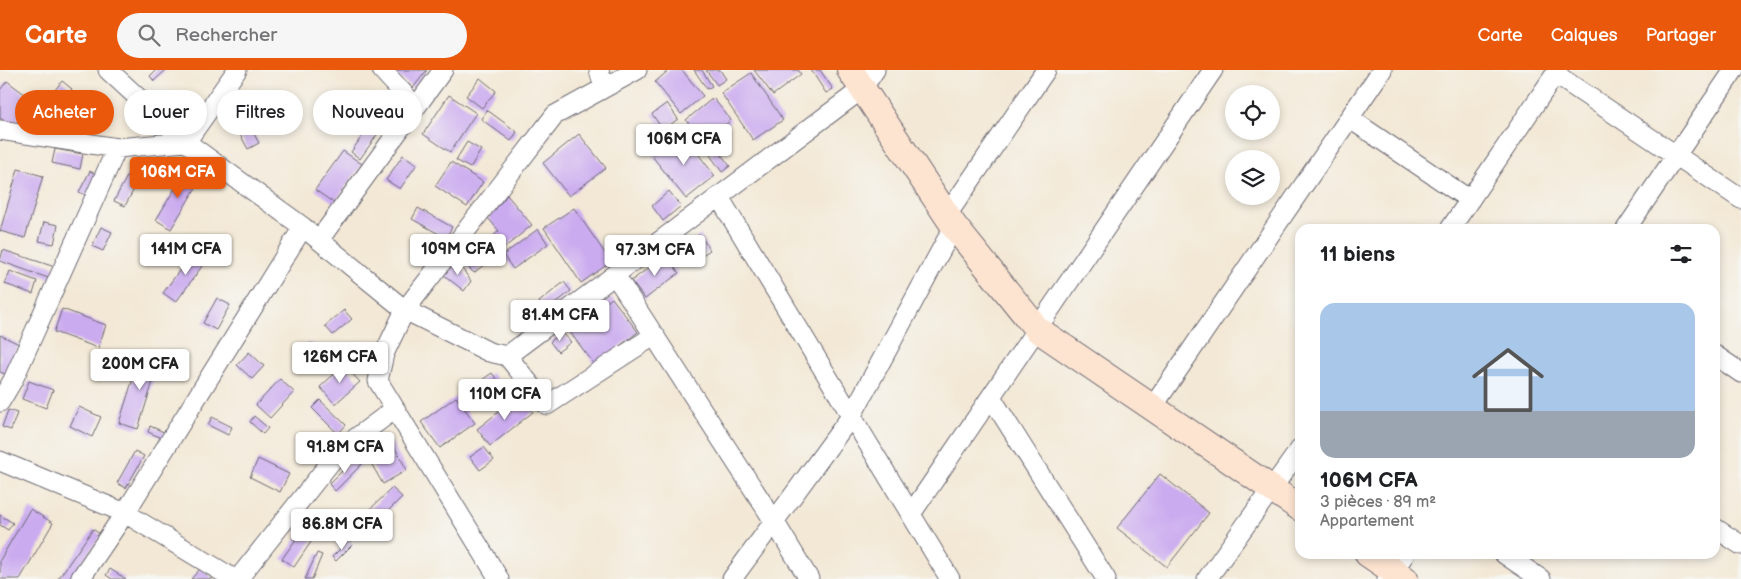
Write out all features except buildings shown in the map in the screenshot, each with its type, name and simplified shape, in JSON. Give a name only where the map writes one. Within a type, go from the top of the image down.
[{"type":"main road","points":[[863,76],[951,221],[1037,329],[1295,504]]},
{"type":"main road","points":[[1377,559],[1398,571]]},
{"type":"street","points":[[108,70],[186,142],[319,240],[405,310],[489,352],[507,356],[547,405],[655,336]]},
{"type":"street","points":[[0,130],[117,148],[186,142],[237,70]]},
{"type":"street","points":[[382,70],[400,90]]},
{"type":"street","points":[[422,100],[443,70]]},
{"type":"street","points":[[499,579],[378,381],[384,354],[405,310],[555,115],[602,79],[637,70]]},
{"type":"street","points":[[732,579],[852,415],[951,221],[1046,70]]},
{"type":"street","points":[[911,514],[1214,70]]},
{"type":"street","points":[[1152,408],[1382,70]]},
{"type":"street","points":[[1629,224],[1734,70]]},
{"type":"street","points":[[1453,224],[1557,72],[1741,199]]},
{"type":"street","points":[[507,356],[719,197],[863,76]]},
{"type":"street","points":[[1349,118],[1470,200]]},
{"type":"street","points":[[319,240],[396,135]]},
{"type":"street","points":[[0,402],[13,380],[117,148]]},
{"type":"street","points":[[719,197],[950,579]]},
{"type":"street","points":[[80,579],[125,513],[303,228]]},
{"type":"street","points":[[615,275],[774,521],[809,579]]},
{"type":"street","points":[[1720,358],[1741,373]]},
{"type":"street","points":[[990,397],[1106,579]]},
{"type":"street","points":[[0,461],[125,513],[236,579],[341,449],[396,410]]},
{"type":"street","points":[[1207,579],[1295,456]]},
{"type":"street","points":[[1720,531],[1741,545]]},
{"type":"street","points":[[1511,559],[1541,579]]}]
